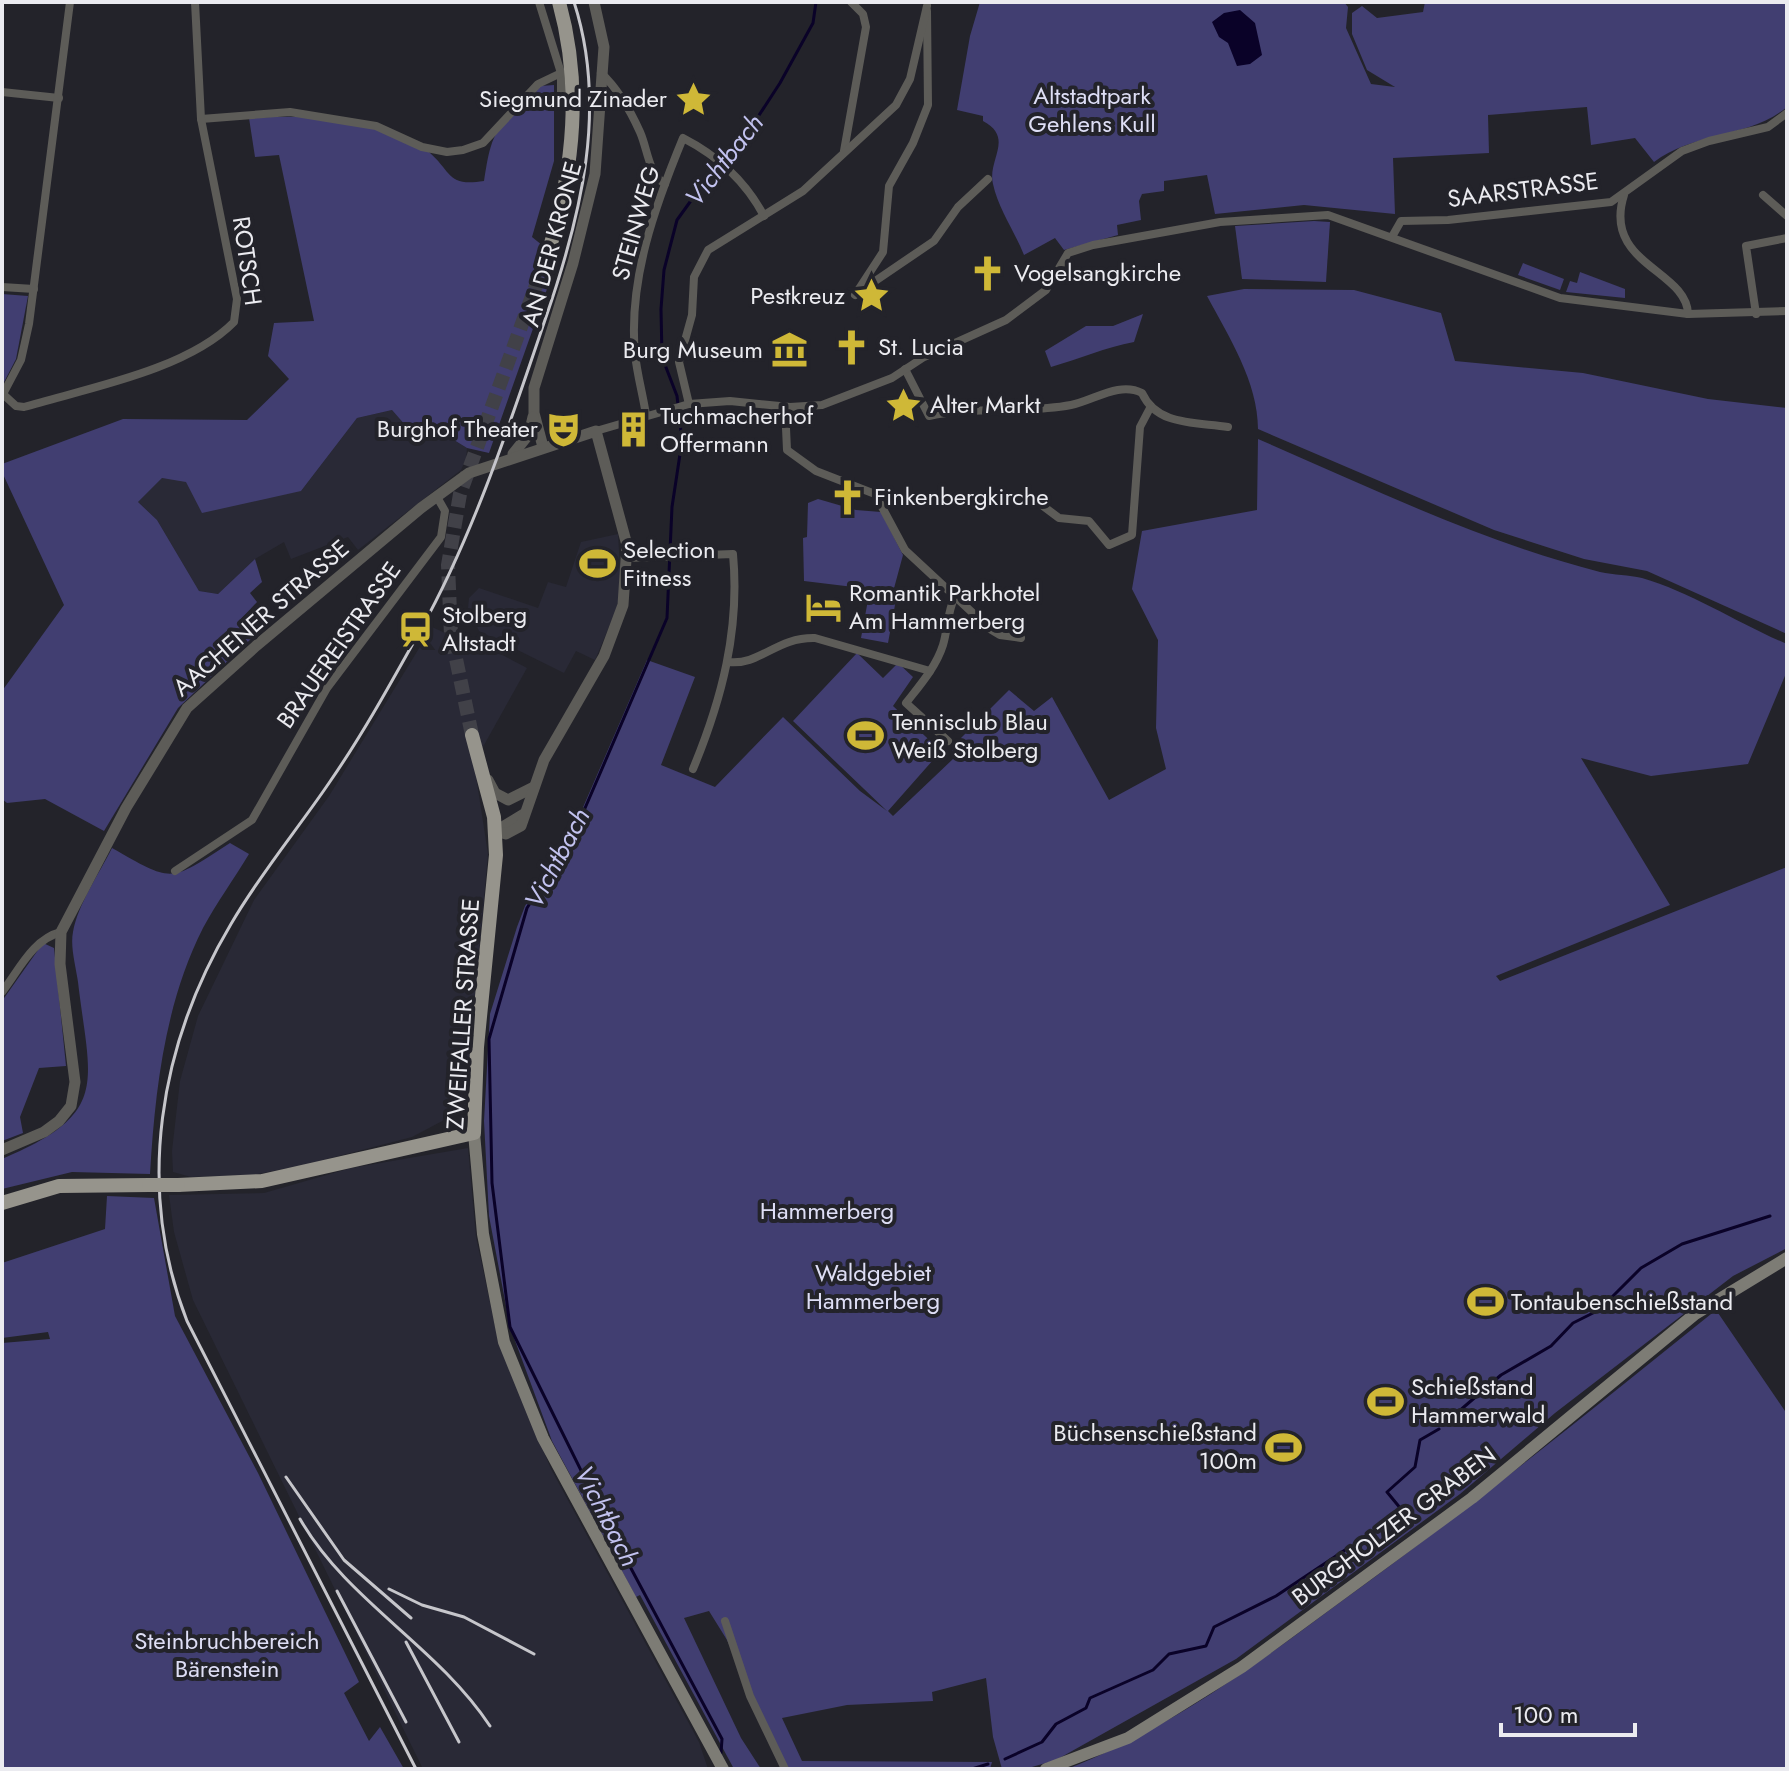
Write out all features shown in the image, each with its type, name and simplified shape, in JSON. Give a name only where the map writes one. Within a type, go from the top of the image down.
[{"type":"main road","points":[[550,247],[564,198],[573,137],[570,54],[559,2]]},
{"type":"main road","name":"ZWEIFALLER STRASSE","points":[[472,735],[496,831],[492,908],[477,1047],[474,1133],[483,1234],[504,1342],[543,1438],[723,1769]]},
{"type":"main road","points":[[2,1203],[59,1186],[242,1185],[474,1133]]},
{"type":"main road","name":"BURGHOLZER GRABEN","points":[[1046,1769],[1128,1738],[1242,1667],[1472,1498],[1695,1314],[1787,1258]]},
{"type":"street","points":[[3,396],[21,360],[34,289],[70,2]]},
{"type":"street","name":"ROTSCH","points":[[3,396],[16,406],[24,407],[170,362],[213,339],[234,322],[237,299],[201,119],[195,2]]},
{"type":"street","points":[[539,2],[561,73],[561,93]]},
{"type":"street","name":"AN DER KRONE","points":[[543,447],[534,413],[534,388],[590,199],[599,148],[604,47],[594,2]]},
{"type":"street","points":[[844,151],[866,27],[862,12],[851,2]]},
{"type":"street","points":[[686,405],[679,362],[692,315],[699,263],[708,250],[826,173],[844,151],[886,116],[903,95],[910,79],[928,4]]},
{"type":"street","points":[[928,4],[928,105],[913,143],[889,186],[883,252],[855,295],[934,241],[958,207],[988,179]]},
{"type":"street","points":[[201,119],[290,112],[376,126],[422,147],[447,152],[483,143],[538,84],[561,73]]},
{"type":"street","points":[[601,73],[611,83],[640,130],[653,171],[665,184]]},
{"type":"street","points":[[2,92],[59,98]]},
{"type":"street","name":"SAARSTRASSE","points":[[1393,235],[1401,221],[1448,220],[1598,203],[1624,194],[1682,151],[1768,127],[1787,113]]},
{"type":"street","name":"STEINWEG","points":[[646,415],[635,354],[636,293],[665,184],[683,138],[716,160],[752,192],[764,216]]},
{"type":"street","points":[[1624,194],[1620,221],[1627,242],[1685,297],[1688,314]]},
{"type":"street","points":[[1763,195],[1787,216]]},
{"type":"street","name":"AACHENER STRASSE","points":[[2,1150],[59,1121],[74,1094],[60,964],[61,932],[126,808],[187,708],[244,656],[469,473],[543,447],[686,405],[730,401],[790,407],[822,405],[1006,320],[1046,290],[1063,257],[1093,245],[1220,222],[1303,214],[1346,219],[1560,298],[1688,314],[1787,311]]},
{"type":"street","points":[[1756,314],[1746,246],[1787,238]]},
{"type":"street","points":[[2,287],[34,289]]},
{"type":"street","points":[[905,369],[929,416],[982,408],[1049,409],[1126,388],[1142,393],[1150,408],[1162,417],[1228,427]]},
{"type":"street","points":[[1043,506],[1059,518],[1089,521],[1109,545],[1132,535],[1140,427],[1150,408]]},
{"type":"street","points":[[506,459],[521,448],[529,434],[534,413]]},
{"type":"street","points":[[786,428],[787,450],[831,478],[875,494],[905,550],[990,629],[1000,635],[1021,638]]},
{"type":"street","points":[[496,831],[524,814],[556,737],[604,656],[623,605],[627,558],[625,529],[596,431]]},
{"type":"street","name":"BRAUEREISTRASSE","points":[[175,871],[252,820],[327,688],[441,537],[445,511],[437,497]]},
{"type":"street","points":[[627,558],[733,554],[737,604],[728,662],[708,732],[693,769]]},
{"type":"street","points":[[948,741],[906,703],[930,671],[944,643],[946,615],[955,596]]},
{"type":"street","points":[[728,662],[749,662],[779,643],[796,638],[815,638],[930,671]]},
{"type":"street","points":[[483,771],[500,798],[513,800],[534,787]]},
{"type":"street","points":[[2,992],[34,948],[44,938],[61,932]]},
{"type":"street","points":[[725,1621],[750,1696],[785,1769]]},
{"type":"shaded area","points":[[1240,10],[1255,23],[1262,55],[1250,64],[1237,66],[1228,43],[1219,37],[1212,22],[1224,13]]},
{"type":"shaded area","points":[[392,410],[406,426],[436,429],[467,448],[466,459],[461,470],[358,550],[348,537],[291,559],[284,542],[255,559],[218,594],[199,591],[157,520],[138,502],[162,478],[301,491],[357,418]]},
{"type":"shaded area","points":[[618,534],[621,584],[617,608],[595,660],[576,651],[564,673],[479,631],[468,608],[469,598],[479,588],[538,608],[548,582],[566,587],[581,542]]},
{"type":"shaded area","points":[[432,627],[458,639],[466,636],[527,668],[474,763],[488,854],[465,1109],[412,1137],[304,1165],[253,1175],[191,1177],[173,1172],[172,1151],[180,1081],[198,1016],[254,900],[329,796]]},
{"type":"shaded area","points":[[468,1148],[476,1237],[499,1344],[551,1469],[699,1742],[708,1769],[423,1769],[193,1300],[174,1232],[169,1195],[264,1193],[351,1168]]},
{"type":"green space","name":"Altstadtpark Gehlens Kull","points":[[980,2],[1344,2],[1348,7],[1346,28],[1371,84],[1395,87],[1367,70],[1352,34],[1352,13],[1362,6],[1377,18],[1423,12],[1425,2],[1787,2],[1787,107],[1756,124],[1686,145],[1654,162],[1635,138],[1591,145],[1587,107],[1488,115],[1489,153],[1393,158],[1395,214],[1304,205],[1215,214],[1207,175],[1164,181],[1164,191],[1142,194],[1139,201],[1141,220],[1117,225],[1118,235],[1064,250],[1055,238],[1024,255],[993,184],[993,166],[999,142],[997,135],[983,121],[983,116],[957,110],[970,36]]},
{"type":"green space","points":[[554,85],[554,161],[532,237],[558,258],[489,453],[467,448],[436,429],[406,426],[392,410],[357,418],[301,491],[202,513],[186,482],[162,478],[138,502],[157,520],[199,591],[218,594],[255,559],[262,582],[250,593],[257,602],[240,620],[253,637],[178,708],[104,831],[45,799],[7,803],[2,799],[2,691],[64,605],[2,472],[2,464],[123,419],[247,420],[289,379],[268,356],[274,323],[314,321],[279,155],[255,157],[249,118],[314,118],[363,125],[424,148],[456,180],[484,181],[491,146],[503,124],[540,86]]},
{"type":"green space","points":[[1330,222],[1326,282],[1242,279],[1235,226]]},
{"type":"green space","points":[[1523,263],[1564,279],[1560,290],[1518,275]]},
{"type":"green space","points":[[1580,272],[1625,289],[1625,298],[1566,292],[1570,281],[1577,283]]},
{"type":"green space","points":[[1244,289],[1354,290],[1441,313],[1455,361],[1583,373],[1708,399],[1787,408],[1787,634],[1647,571],[1584,559],[1494,530],[1258,429],[1257,411],[1248,377],[1207,296]]},
{"type":"green space","points":[[2,294],[28,296],[16,359],[2,386]]},
{"type":"green space","points":[[1143,314],[1134,342],[1051,367],[1045,351],[1086,326],[1113,326]]},
{"type":"green space","name":"Waldgebiet Hammerberg","points":[[1258,439],[1426,512],[1512,545],[1600,572],[1660,584],[1787,644],[1787,671],[1748,764],[1651,776],[1581,758],[1670,905],[1496,976],[1500,981],[1787,867],[1787,1248],[1733,1276],[1555,1413],[1460,1494],[1236,1659],[1056,1760],[1025,1769],[1002,1769],[993,1737],[986,1678],[932,1692],[933,1701],[847,1705],[782,1718],[802,1761],[992,1762],[990,1769],[786,1769],[727,1640],[709,1611],[684,1618],[741,1738],[761,1769],[734,1769],[552,1441],[510,1327],[489,1216],[484,1121],[490,1014],[525,906],[571,835],[647,660],[695,677],[661,765],[715,787],[783,717],[860,791],[887,811],[793,721],[857,653],[883,678],[898,663],[913,677],[893,706],[941,751],[888,811],[893,816],[953,759],[952,747],[1009,690],[1034,711],[1052,697],[1109,800],[1166,769],[1156,728],[1158,640],[1132,589],[1142,531],[1257,510]]},
{"type":"green space","points":[[818,499],[856,510],[881,512],[903,555],[893,592],[897,594],[888,643],[861,638],[870,589],[804,581],[803,538],[807,537],[808,503]]},
{"type":"green space","points":[[230,843],[249,854],[203,928],[179,986],[159,1079],[150,1174],[72,1172],[2,1189],[2,1159],[62,1126],[77,1110],[85,1092],[87,1046],[72,938],[84,900],[112,848],[148,868],[172,874],[195,865]]},
{"type":"green space","points":[[43,943],[54,948],[66,1066],[39,1068],[20,1117],[23,1133],[2,1141],[2,1001]]},
{"type":"green space","name":"Steinbruchbereich Bärenstein","points":[[107,1196],[154,1198],[175,1316],[258,1473],[359,1682],[344,1693],[369,1741],[380,1727],[404,1769],[2,1769],[2,1343],[50,1339],[48,1332],[2,1338],[2,1263],[105,1229]]},
{"type":"green space","points":[[1716,1310],[1787,1414],[1787,1769],[1067,1769],[1105,1753],[1178,1714],[1279,1647],[1487,1492]]},
{"type":"waterway","name":"Vichtbach","points":[[721,1753],[722,1739],[610,1529],[510,1327],[492,1183],[489,1039],[527,908],[573,836],[667,618],[672,507],[682,441],[677,396],[662,357],[661,309],[664,270],[677,220],[703,184],[741,143],[780,83],[813,23],[816,2]]},
{"type":"waterway","points":[[1443,1425],[1501,1375],[1551,1346],[1573,1323],[1599,1310],[1641,1268],[1682,1244],[1770,1216]]},
{"type":"waterway","points":[[1356,1543],[1399,1516],[1401,1509],[1387,1492],[1415,1467],[1420,1440],[1439,1429]]},
{"type":"waterway","points":[[1005,1759],[1042,1742],[1056,1724],[1086,1708],[1090,1698],[1153,1670],[1169,1654],[1206,1646],[1214,1627],[1276,1596],[1345,1550]]},
{"type":"waterway","points":[[972,1769],[988,1764]]},
{"type":"tunnel","points":[[472,735],[451,635],[448,565],[460,494],[550,247]]},
{"type":"railway","points":[[416,1769],[187,1321],[171,1271],[162,1220],[159,1169],[162,1118],[186,1018],[206,970],[242,906],[342,764],[410,649],[458,555],[505,436],[559,279],[586,161],[589,81],[574,2]]},
{"type":"railway","points":[[286,1477],[344,1560],[411,1618]]},
{"type":"railway","points":[[300,1519],[342,1575],[445,1671],[490,1726]]},
{"type":"railway","points":[[389,1589],[422,1605],[464,1617],[534,1654]]},
{"type":"railway","points":[[337,1591],[406,1722]]},
{"type":"railway","points":[[406,1642],[459,1742]]},
{"type":"place","name":"Siegmund Zinader","points":[[693,99]]},
{"type":"place","name":"Vogelsangkirche","points":[[988,273]]},
{"type":"place","name":"Pestkreuz","points":[[871,296]]},
{"type":"place","name":"St. Lucia","points":[[852,347]]},
{"type":"place","name":"Burg Museum","points":[[789,350]]},
{"type":"place","name":"Alter Markt","points":[[904,405]]},
{"type":"place","name":"Burghof Theater","points":[[564,429]]},
{"type":"place","name":"Tuchmacherhof Offermann","points":[[634,430]]},
{"type":"place","name":"Finkenbergkirche","points":[[848,497]]},
{"type":"place","name":"Selection Fitness","points":[[597,564]]},
{"type":"place","name":"Romantik Parkhotel Am Hammerberg","points":[[823,607]]},
{"type":"place","name":"Stolberg Altstadt","points":[[416,629]]},
{"type":"place","name":"Tennisclub Blau Weiß Stolberg","points":[[866,736]]},
{"type":"place","name":"Tontaubenschießstand","points":[[1485,1302]]},
{"type":"place","name":"Schießstand Hammerwald","points":[[1385,1401]]},
{"type":"place","name":"Büchsenschießstand 100m","points":[[1283,1447]]},
{"type":"park label","name":"Hammerberg","points":[[827,1211]]}]
